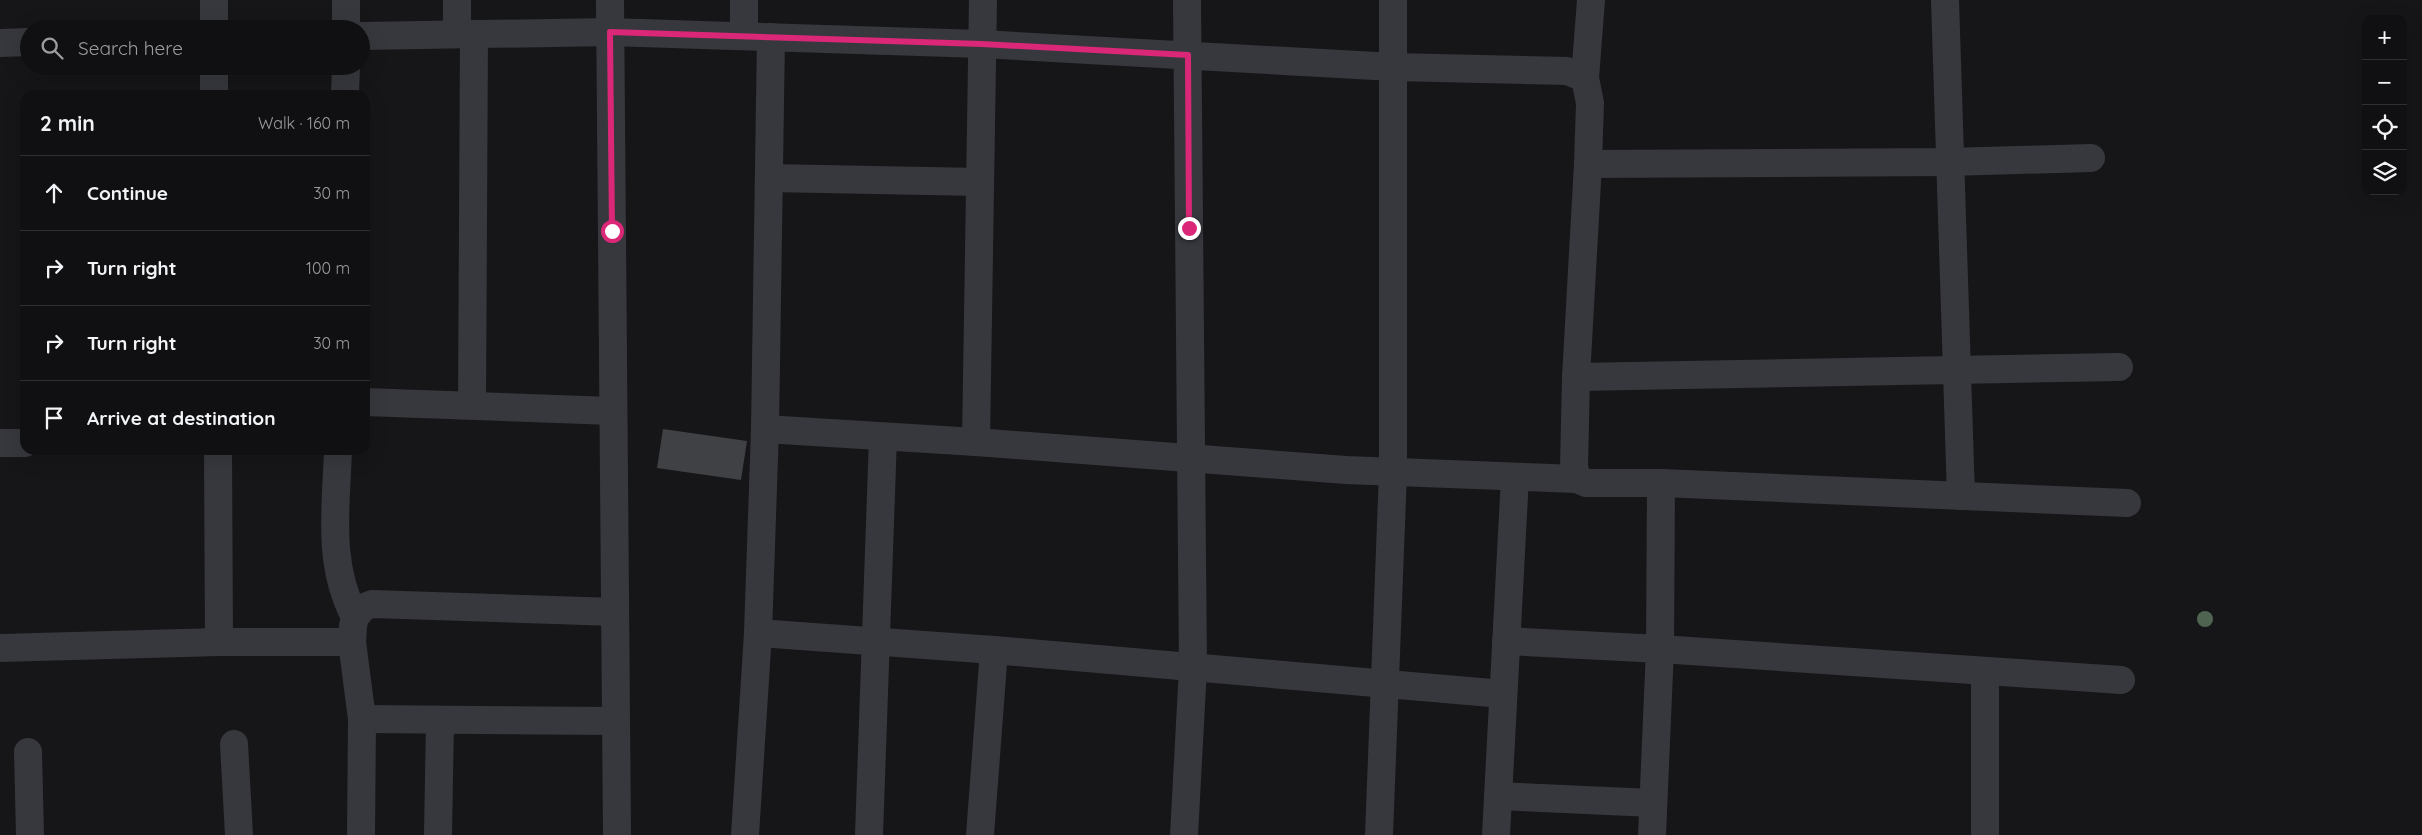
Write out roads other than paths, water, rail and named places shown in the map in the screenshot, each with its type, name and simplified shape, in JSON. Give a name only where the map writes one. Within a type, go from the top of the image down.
[{"type":"street","points":[[214,0],[214,20]]},
{"type":"street","points":[[346,0],[346,20]]},
{"type":"street","points":[[456,0],[465,34],[472,406]]},
{"type":"street","points":[[610,0],[617,835]]},
{"type":"street","points":[[744,0],[744,36]]},
{"type":"street","points":[[976,442],[983,0]]},
{"type":"street","points":[[1184,835],[1193,668],[1187,0]]},
{"type":"street","points":[[1379,835],[1393,472],[1394,0]]},
{"type":"street","points":[[1577,478],[1574,467],[1576,376],[1588,164],[1590,104],[1585,78],[1591,0]]},
{"type":"street","points":[[1944,0],[1961,496]]},
{"type":"street","points":[[370,36],[610,32],[982,44],[1393,67],[1567,71],[1585,78]]},
{"type":"street","points":[[745,835],[758,633],[765,429],[771,37]]},
{"type":"street","points":[[0,43],[20,42]]},
{"type":"street","points":[[214,75],[214,90]]},
{"type":"street","points":[[345,90],[346,75]]},
{"type":"street","points":[[1588,164],[1949,162],[2091,158]]},
{"type":"street","points":[[769,178],[980,182]]},
{"type":"street","points":[[1576,376],[2119,367]]},
{"type":"street","points":[[370,402],[613,411]]},
{"type":"street","points":[[765,429],[976,442],[1346,470],[1577,478],[1586,483],[1661,483],[2127,503]]},
{"type":"street","points":[[869,835],[878,642],[883,437]]},
{"type":"street","points":[[0,443],[20,443]]},
{"type":"street","points":[[218,455],[219,642]]},
{"type":"street","points":[[338,455],[336,562],[354,630],[362,719],[361,835]]},
{"type":"street","points":[[1496,835],[1515,477]]},
{"type":"street","points":[[1652,835],[1660,649],[1661,483]]},
{"type":"street","points":[[354,630],[364,608],[372,604],[615,612]]},
{"type":"street","points":[[0,648],[219,642],[354,630]]},
{"type":"street","points":[[758,633],[994,650],[1503,694]]},
{"type":"street","points":[[1506,641],[1660,649],[2121,680]]},
{"type":"street","points":[[980,835],[994,650]]},
{"type":"street","points":[[1985,671],[1985,835]]},
{"type":"street","points":[[362,719],[616,721]]},
{"type":"street","points":[[438,835],[440,721]]},
{"type":"street","points":[[234,744],[239,835]]},
{"type":"street","points":[[28,752],[30,835]]},
{"type":"street","points":[[1498,796],[1653,803]]}]
